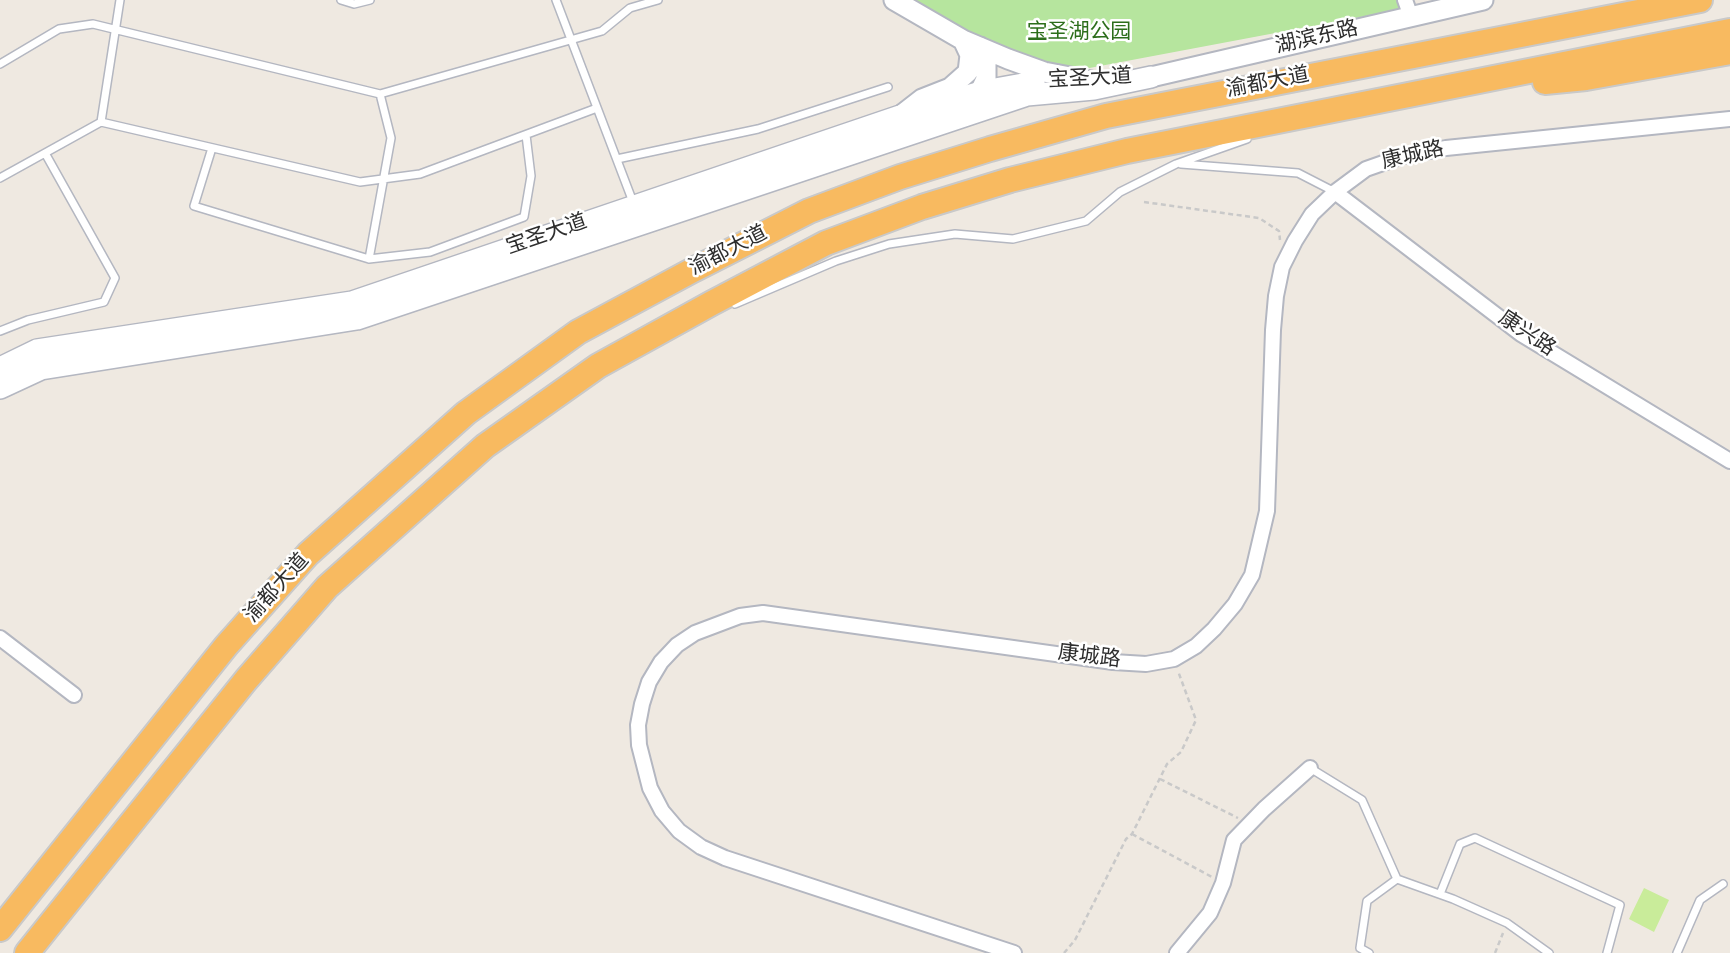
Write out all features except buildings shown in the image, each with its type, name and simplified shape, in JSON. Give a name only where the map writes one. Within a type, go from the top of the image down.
[{"type":"highway","points":[[1307,77],[1519,19],[1614,0]]},
{"type":"highway","name":"渝都大道","points":[[0,929],[226,646],[308,554],[466,413],[579,332],[809,211],[900,177],[1106,116],[1700,0]]},
{"type":"highway","name":"渝都大道","points":[[27,953],[246,680],[327,587],[485,446],[598,366],[680,321],[826,243],[922,207],[1010,180],[1127,151],[1730,31]]},
{"type":"highway","points":[[1422,92],[1587,78],[1730,52]]},
{"type":"main road","name":"宝圣大道","points":[[0,368],[37,350],[352,302],[900,116],[981,92],[1023,83],[1151,77]]},
{"type":"main road","name":"宝圣大道","points":[[0,388],[41,369],[357,319],[1027,95],[1094,89],[1151,77]]},
{"type":"street","points":[[894,0],[971,44],[1044,72],[1091,81]]},
{"type":"street","name":"湖滨东路","points":[[1151,77],[1408,8],[1483,0]]},
{"type":"street","points":[[959,116],[978,100],[986,79],[986,59],[971,44]]},
{"type":"street","points":[[900,116],[922,99],[950,88],[968,72],[971,44]]},
{"type":"street","points":[[1704,120],[1730,111]]},
{"type":"street","points":[[1704,120],[1730,119]]},
{"type":"street","name":"康城路","points":[[1014,953],[725,858],[701,847],[679,831],[662,811],[650,788],[643,766],[638,725],[649,682],[662,662],[677,645],[695,633],[716,623],[763,613],[1113,662],[1146,664],[1174,659],[1196,646],[1214,629],[1235,604],[1252,575],[1267,511],[1276,296],[1282,267],[1312,214],[1335,192],[1366,169],[1403,156],[1460,147],[1704,120]]},
{"type":"street","name":"康兴路","points":[[1335,192],[1521,334],[1730,461]]},
{"type":"street","points":[[0,638],[74,695]]},
{"type":"street","points":[[1177,953],[1210,912],[1223,883],[1234,840],[1310,768]]},
{"type":"lane","points":[[101,122],[120,0]]},
{"type":"lane","points":[[341,0],[354,4],[370,0]]},
{"type":"lane","points":[[556,0],[635,206]]},
{"type":"lane","points":[[0,64],[59,29],[93,24],[380,94],[602,31],[630,8],[658,0]]},
{"type":"lane","points":[[617,159],[758,129],[888,87]]},
{"type":"lane","points":[[369,258],[391,138],[380,94]]},
{"type":"lane","points":[[0,178],[101,122],[360,182],[420,174],[597,108]]},
{"type":"lane","points":[[680,321],[733,305],[836,261],[890,244],[955,234],[1013,239],[1086,221],[1120,192],[1177,164],[1316,113]]},
{"type":"lane","points":[[212,148],[194,206],[369,258],[430,252],[524,217],[531,176],[526,135]]},
{"type":"lane","points":[[0,331],[28,320],[104,302],[114,278],[45,153]]},
{"type":"lane","points":[[1177,164],[1298,173],[1335,192]]},
{"type":"lane","points":[[1310,768],[1362,800],[1397,879],[1507,923],[1549,953]]},
{"type":"lane","points":[[1440,894],[1460,844],[1475,838],[1620,905],[1606,953]]},
{"type":"lane","points":[[1369,953],[1357,951],[1367,901],[1397,879]]},
{"type":"lane","points":[[1677,953],[1700,900],[1723,884]]},
{"type":"path","points":[[1144,202],[1259,218],[1279,231],[1282,267]]},
{"type":"path","points":[[1064,953],[1075,940],[1167,764],[1181,752],[1196,720],[1174,659]]},
{"type":"path","points":[[1160,779],[1250,824]]},
{"type":"path","points":[[1132,834],[1223,883]]},
{"type":"path","points":[[1495,953],[1507,923]]},
{"type":"green space","name":"宝圣湖公园","points":[[884,0],[1400,0],[1403,9],[1084,69],[1032,60],[928,17],[918,27]]},
{"type":"green space","points":[[1644,888],[1669,900],[1654,932],[1629,919]]}]
